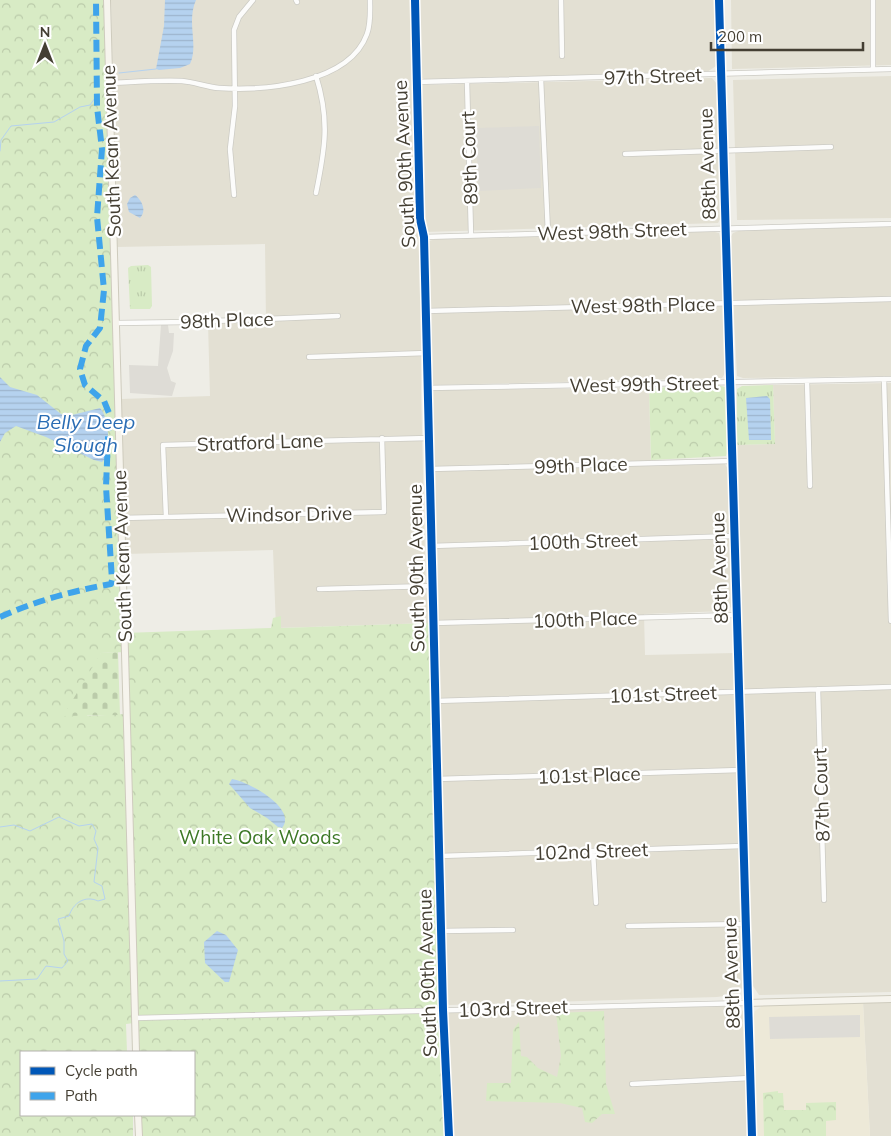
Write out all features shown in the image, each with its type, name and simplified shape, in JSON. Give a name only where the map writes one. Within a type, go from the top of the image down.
[{"type":"street","name":"South Kean Avenue","points":[[107,0],[136,1051]]},
{"type":"street","points":[[234,195],[230,149],[235,114],[234,30],[240,17],[253,0]]},
{"type":"street","points":[[110,83],[184,81],[217,88],[288,85],[342,66],[359,48],[368,32],[370,0]]},
{"type":"street","name":"South 90th Avenue","points":[[415,0],[420,219],[424,237],[443,1010],[449,1136]]},
{"type":"street","points":[[561,0],[562,56]]},
{"type":"street","name":"88th Avenue","points":[[719,0],[752,1136]]},
{"type":"street","points":[[873,0],[873,69]]},
{"type":"street","name":"97th Street","points":[[416,82],[891,68]]},
{"type":"street","points":[[316,76],[324,103],[326,124],[325,147],[316,193]]},
{"type":"street","points":[[541,79],[548,233]]},
{"type":"street","name":"89th Court","points":[[467,81],[472,235]]},
{"type":"street","points":[[625,154],[832,148]]},
{"type":"street","name":"West 98th Street","points":[[424,237],[891,224]]},
{"type":"street","name":"West 98th Place","points":[[426,311],[891,299]]},
{"type":"street","name":"98th Place","points":[[116,323],[338,316]]},
{"type":"street","points":[[309,357],[427,353]]},
{"type":"street","points":[[884,379],[891,622]]},
{"type":"street","name":"West 99th Street","points":[[428,388],[891,379]]},
{"type":"street","points":[[807,381],[810,486]]},
{"type":"street","name":"Windsor Drive","points":[[122,518],[384,512],[382,438]]},
{"type":"street","name":"Stratford Lane","points":[[166,517],[163,445],[429,438]]},
{"type":"street","name":"99th Place","points":[[430,469],[732,461]]},
{"type":"street","name":"100th Street","points":[[431,546],[734,536]]},
{"type":"street","points":[[319,588],[432,586]]},
{"type":"street","name":"100th Place","points":[[433,624],[737,615]]},
{"type":"street","name":"101st Street","points":[[435,701],[891,687]]},
{"type":"street","name":"87th Court","points":[[818,690],[824,900]]},
{"type":"street","name":"101st Place","points":[[437,779],[741,770]]},
{"type":"street","name":"102nd Street","points":[[439,856],[743,846]]},
{"type":"street","points":[[592,852],[596,903]]},
{"type":"street","points":[[628,926],[746,924]]},
{"type":"street","points":[[441,931],[513,930]]},
{"type":"street","name":"103rd Street","points":[[135,1018],[891,999]]},
{"type":"street","points":[[632,1084],[750,1078]]},
{"type":"street","points":[[138,1116],[138,1136]]},
{"type":"shaded area","points":[[111,0],[412,0],[418,228],[422,293],[421,389],[426,591],[430,623],[276,628],[273,550],[125,554],[121,399],[210,396],[208,323],[266,322],[265,244],[117,247]]},
{"type":"shaded area","points":[[418,0],[714,0],[716,66],[707,72],[424,79],[420,77]]},
{"type":"shaded area","points":[[731,0],[891,0],[891,65],[732,69]]},
{"type":"shaded area","points":[[891,76],[891,218],[737,220],[733,80]]},
{"type":"shaded area","points":[[712,78],[717,84],[721,217],[718,223],[425,232],[422,226],[419,89],[421,85]]},
{"type":"shaded area","points":[[539,126],[541,188],[478,191],[476,128]]},
{"type":"shaded area","points":[[891,227],[891,376],[743,378],[737,376],[730,238],[733,233],[741,230]]},
{"type":"shaded area","points":[[711,231],[719,233],[721,242],[725,373],[722,378],[434,385],[430,383],[426,247],[429,241],[436,239]]},
{"type":"shaded area","points":[[161,325],[168,325],[169,333],[174,333],[173,351],[167,368],[171,381],[176,383],[172,396],[130,393],[129,365],[158,366]]},
{"type":"shaded area","points":[[891,383],[891,992],[759,995],[753,986],[736,445],[775,444],[773,385]]},
{"type":"shaded area","points":[[649,388],[651,466],[721,463],[725,464],[729,471],[731,607],[726,611],[644,614],[645,655],[734,653],[742,988],[738,994],[717,997],[449,1005],[444,998],[441,708],[429,394],[433,390]]},
{"type":"shaded area","points":[[863,1002],[891,1002],[891,1136],[870,1136]]},
{"type":"shaded area","points":[[863,1002],[870,1136],[757,1136],[753,1018],[755,1011],[762,1006]]},
{"type":"shaded area","points":[[737,1005],[745,1013],[749,1136],[449,1136],[447,1013]]},
{"type":"shaded area","points":[[860,1015],[860,1037],[770,1039],[769,1017]]},
{"type":"green space","name":"White Oak Woods","points":[[0,0],[107,0],[123,633],[271,628],[273,618],[281,616],[281,628],[430,623],[433,719],[438,744],[449,1136],[138,1136],[138,1116],[195,1116],[195,1051],[136,1051],[134,1023],[126,1024],[127,1051],[20,1051],[20,1116],[133,1116],[133,1136],[0,1136]],"holes":[[[125,652],[126,714],[87,716],[101,653]]]},
{"type":"green space","points":[[148,265],[151,267],[152,306],[150,309],[130,309],[128,268],[131,266]]},
{"type":"green space","points":[[718,385],[725,387],[727,392],[729,448],[726,456],[651,460],[649,388]]},
{"type":"green space","points":[[773,385],[775,444],[736,445],[737,389],[742,386]]},
{"type":"green space","points":[[118,652],[120,715],[63,716],[101,653]]},
{"type":"green space","points":[[604,1011],[606,1084],[615,1114],[602,1114],[592,1123],[585,1122],[582,1108],[560,1103],[486,1101],[487,1083],[511,1083],[513,1030],[519,1022],[521,1056],[527,1057],[538,1068],[557,1077],[561,1056],[556,1013]]},
{"type":"green space","points":[[778,1091],[778,1093],[783,1093],[784,1110],[806,1110],[806,1103],[836,1102],[836,1120],[826,1121],[826,1136],[764,1136],[763,1093]]},
{"type":"water","points":[[165,0],[196,0],[192,17],[193,49],[190,64],[180,68],[159,70],[156,69],[164,26]]},
{"type":"water","points":[[135,195],[143,206],[140,218],[129,212],[127,204],[130,198]]},
{"type":"water","name":"Belly Deep Slough","points":[[0,377],[10,387],[37,395],[61,414],[68,416],[100,408],[105,418],[108,432],[106,458],[102,462],[94,460],[46,437],[16,426],[5,433],[0,442]]},
{"type":"water","points":[[767,396],[770,399],[771,440],[749,440],[746,398]]},
{"type":"water","points":[[232,779],[259,790],[277,804],[283,812],[285,820],[282,828],[250,808],[229,784]]},
{"type":"water","points":[[217,931],[226,935],[238,950],[229,982],[225,982],[205,963],[204,942]]},
{"type":"waterway","points":[[119,73],[156,69]]},
{"type":"waterway","points":[[0,151],[1,140],[11,126],[54,122],[80,107],[90,105],[95,98]]},
{"type":"waterway","points":[[0,827],[14,825],[30,831],[59,817],[79,826],[92,824],[96,831],[94,839],[98,848],[94,882],[102,886],[105,899],[80,901],[73,907],[69,916],[58,919],[64,941],[64,954],[68,961],[62,968],[46,966],[37,979],[0,981]]},
{"type":"marked path","points":[[0,617],[54,597],[111,584],[112,580],[106,487],[109,413],[104,401],[85,385],[80,369],[86,346],[100,328],[104,290],[97,217],[102,149],[97,107],[96,0]]},
{"type":"cycle path","points":[[415,0],[420,219],[424,237],[443,1010],[449,1136]]},
{"type":"cycle path","points":[[719,0],[752,1136]]}]
